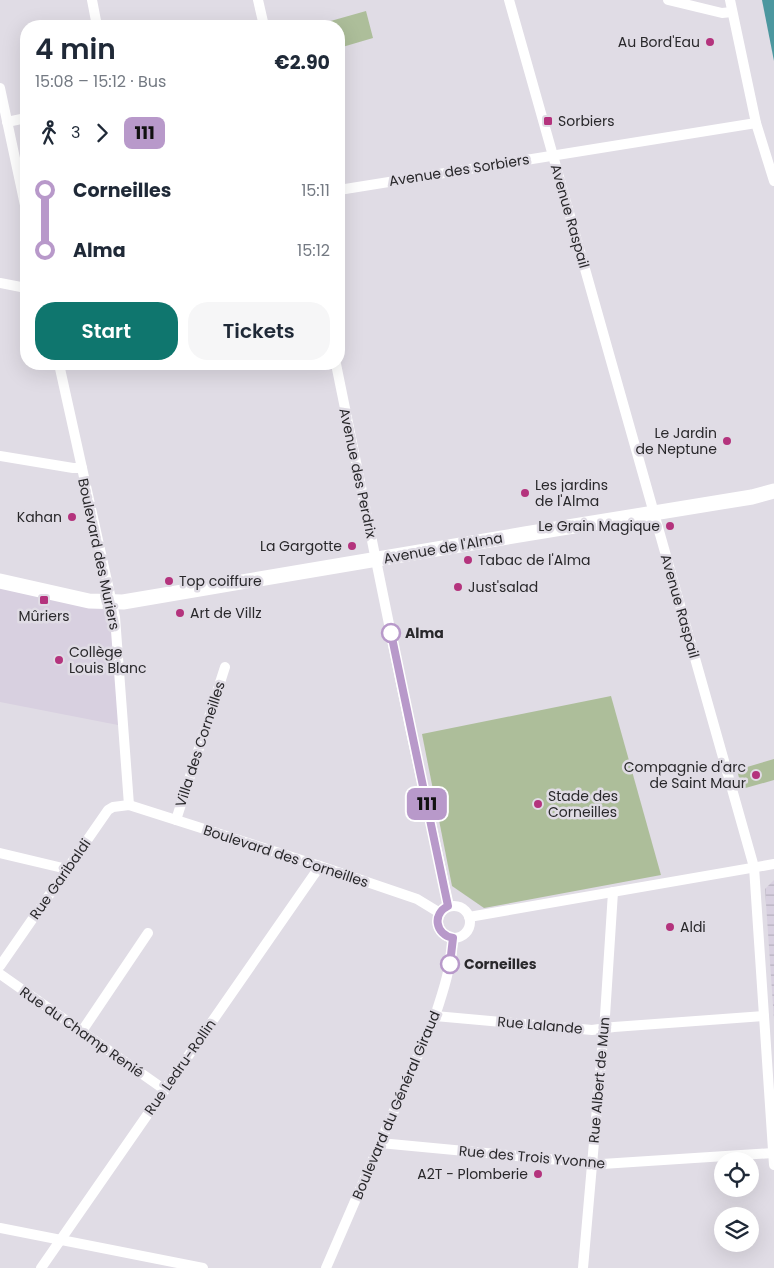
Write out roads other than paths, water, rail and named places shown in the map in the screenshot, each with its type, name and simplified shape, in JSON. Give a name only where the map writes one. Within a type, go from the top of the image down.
[{"type":"main road","name":"Avenue de l'Alma","points":[[0,581],[80,600],[123,602],[654,514],[752,497],[774,491]]},
{"type":"street","points":[[92,0],[96,20]]},
{"type":"street","points":[[258,0],[263,20]]},
{"type":"street","name":"Avenue Raspail","points":[[509,0],[754,867],[774,1165]]},
{"type":"street","points":[[668,0],[722,13],[732,12]]},
{"type":"street","points":[[730,0],[756,123],[774,182]]},
{"type":"street","points":[[0,88],[20,181]]},
{"type":"street","points":[[8,122],[20,119]]},
{"type":"street","name":"Avenue des Sorbiers","points":[[345,189],[756,123]]},
{"type":"street","points":[[0,283],[20,287]]},
{"type":"street","name":"Boulevard des Muriers","points":[[60,370],[115,617],[129,806]]},
{"type":"street","name":"Avenue des Perdrix","points":[[337,370],[448,906]]},
{"type":"street","points":[[0,456],[82,468]]},
{"type":"street","name":"Villa des Corneilles","points":[[176,820],[225,667]]},
{"type":"street","name":"Boulevard des Corneilles","points":[[129,806],[320,866],[417,899],[440,914]]},
{"type":"street","name":"Rue Garibaldi","points":[[0,966],[108,810],[113,807],[129,806]]},
{"type":"street","points":[[0,853],[67,869]]},
{"type":"street","points":[[470,917],[774,864]]},
{"type":"street","name":"Rue Ledru-Rollin","points":[[40,1268],[320,866]]},
{"type":"street","name":"Rue Albert de Mun","points":[[583,1268],[613,892]]},
{"type":"street","points":[[454,905],[463,908],[470,917],[467,932],[463,936],[447,937],[439,930],[440,914],[448,906],[454,905]]},
{"type":"street","points":[[82,1031],[148,933]]},
{"type":"street","name":"Boulevard du Général Giraud","points":[[326,1268],[435,1016],[446,983],[453,938]]},
{"type":"street","name":"Rue du Champ Renié","points":[[0,974],[165,1090]]},
{"type":"street","name":"Rue Lalande","points":[[435,1016],[592,1030],[764,1016]]},
{"type":"street","name":"Rue des Trois Yvonne","points":[[380,1143],[602,1164],[773,1153]]},
{"type":"street","points":[[0,1228],[190,1267],[203,1268]]},
{"type":"water","points":[[762,0],[774,0],[774,61]]},
{"type":"place","name":"Au Bord'Eau","points":[[710,42]]},
{"type":"place","name":"Sorbiers","points":[[548,121]]},
{"type":"place","name":"Le Jardin de Neptune","points":[[727,441]]},
{"type":"place","name":"Les jardins de l'Alma","points":[[525,493]]},
{"type":"place","name":"Kahan","points":[[72,517]]},
{"type":"place","name":"Le Grain Magique","points":[[670,526]]},
{"type":"place","name":"La Gargotte","points":[[352,546]]},
{"type":"place","name":"Tabac de l'Alma","points":[[468,560]]},
{"type":"place","name":"Top coiffure","points":[[169,581]]},
{"type":"place","name":"Just'salad","points":[[458,587]]},
{"type":"place","name":"Mûriers","points":[[44,600]]},
{"type":"place","name":"Art de Villz","points":[[180,613]]},
{"type":"place","name":"Alma","points":[[391,633]]},
{"type":"place","name":"Collège Louis Blanc","points":[[59,660]]},
{"type":"place","name":"Compagnie d'arc de Saint Maur","points":[[756,775]]},
{"type":"place","name":"Stade des Corneilles","points":[[538,804]]},
{"type":"place","name":"Aldi","points":[[670,927]]},
{"type":"place","name":"Corneilles","points":[[450,964]]},
{"type":"place","name":"A2T - Plomberie","points":[[538,1174]]}]
